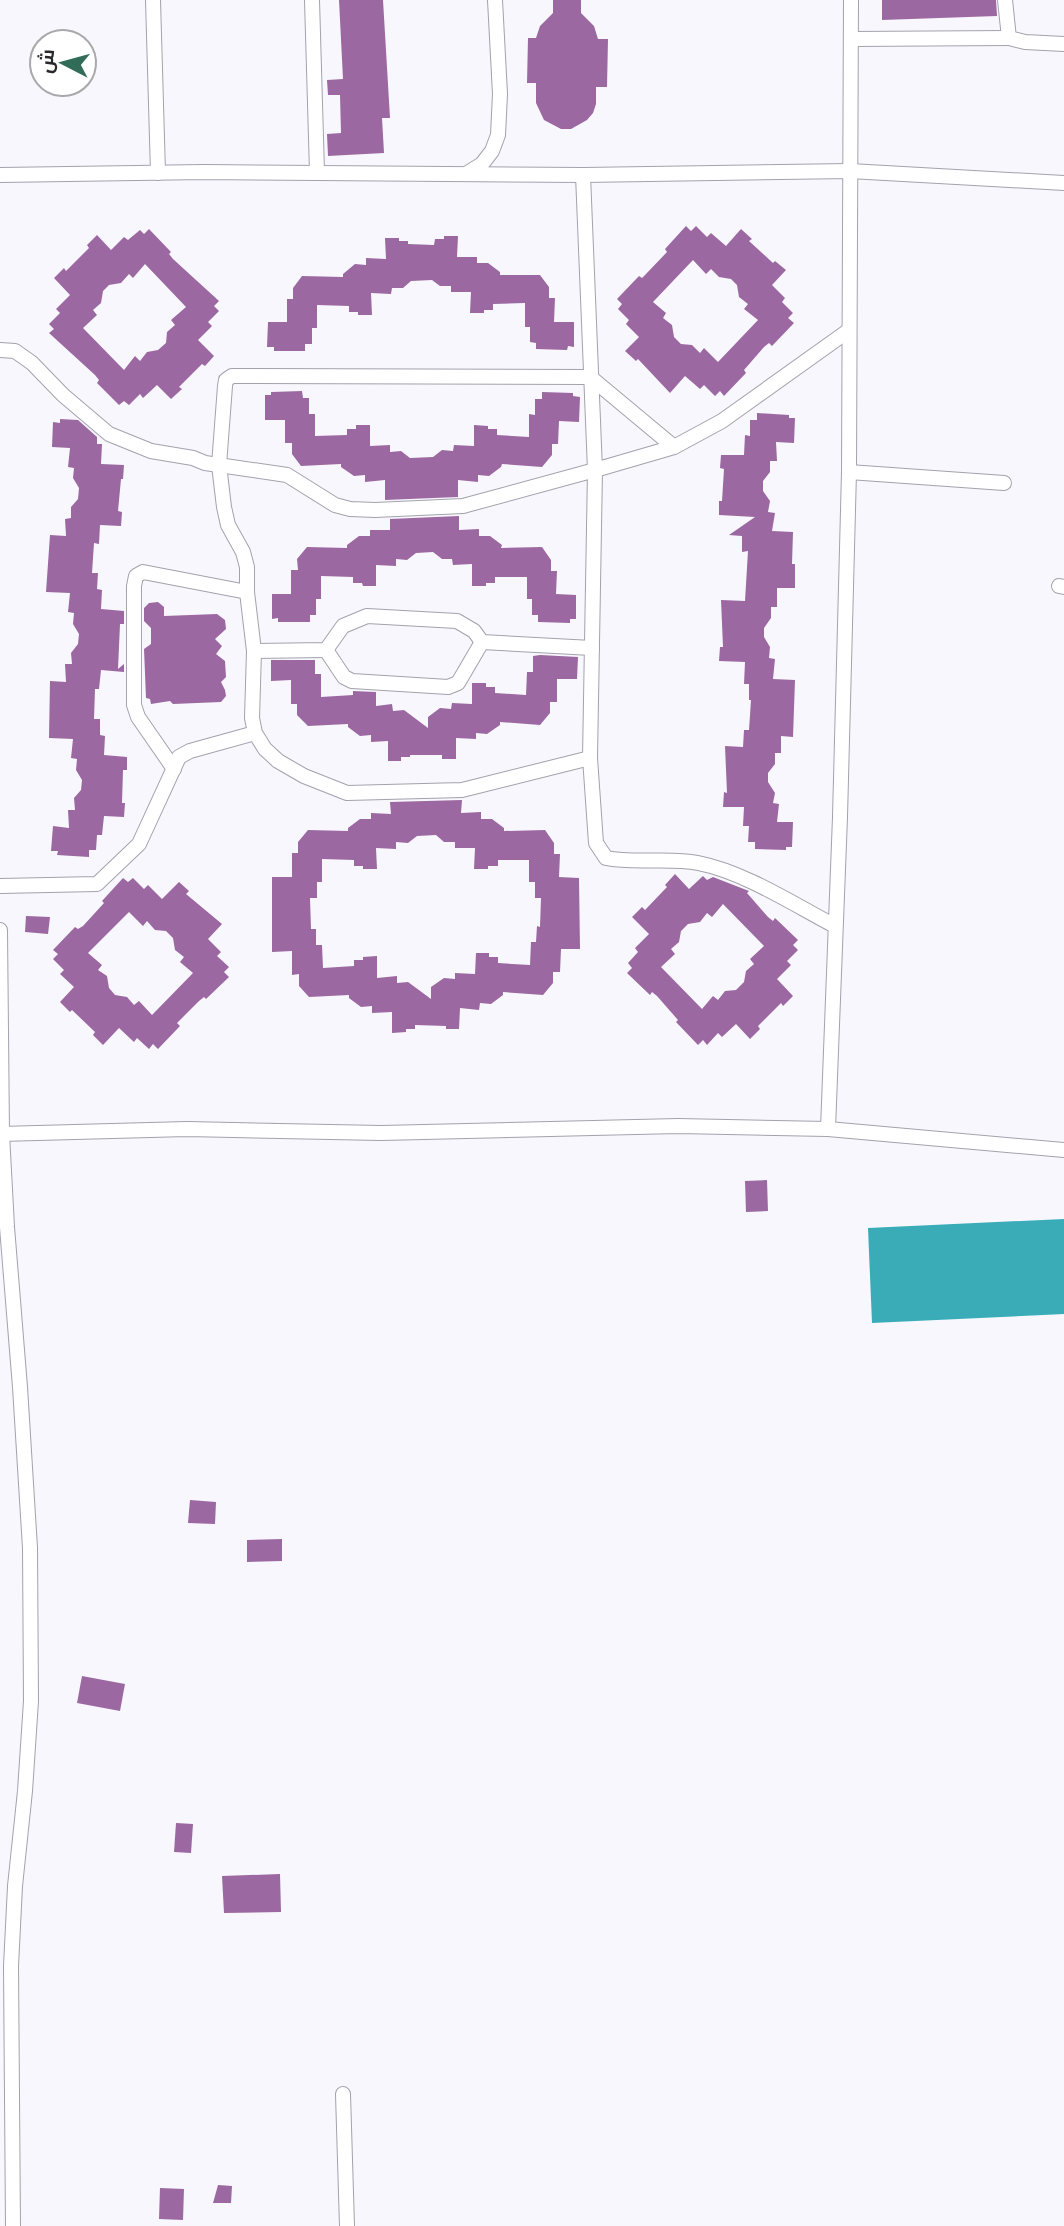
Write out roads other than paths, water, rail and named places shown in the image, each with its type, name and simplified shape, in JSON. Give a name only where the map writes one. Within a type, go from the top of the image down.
[{"type":"street","points":[[153,0],[158,173]]},
{"type":"street","points":[[312,0],[317,172]]},
{"type":"street","points":[[454,175],[468,174],[482,164],[492,151],[498,135],[495,0]]},
{"type":"street","points":[[828,1129],[849,472],[851,0]]},
{"type":"street","points":[[1005,0],[1009,38]]},
{"type":"street","points":[[851,39],[1009,38],[1025,42],[1064,44]]},
{"type":"street","points":[[0,175],[850,172],[1064,183]]},
{"type":"street","points":[[583,175],[595,470],[590,758],[596,843],[606,858],[625,862],[696,862],[723,870],[835,926]]},
{"type":"street","points":[[0,350],[15,351],[32,363],[63,395],[109,434],[151,451],[287,475],[335,505],[350,509],[375,510],[463,506],[674,447],[722,422],[848,331]]},
{"type":"street","points":[[590,758],[463,790],[347,793],[304,776],[278,761],[265,749],[255,733],[252,718],[254,652],[247,567],[243,552],[228,525],[219,465],[226,380],[232,376],[590,377],[674,447]]},
{"type":"street","points":[[849,472],[1004,483]]},
{"type":"street","points":[[174,769],[138,718],[134,705],[136,576],[143,572],[247,592]]},
{"type":"street","points":[[326,650],[343,625],[366,616],[457,621],[474,631],[482,642]]},
{"type":"street","points":[[482,642],[592,648]]},
{"type":"street","points":[[326,650],[344,677],[352,681],[448,687],[458,683],[482,642]]},
{"type":"street","points":[[254,652],[326,650]]},
{"type":"street","points":[[0,886],[97,884],[139,844],[179,757],[190,751],[255,733]]},
{"type":"street","points":[[0,930],[1,1134],[30,1548],[31,1701],[11,1966],[13,2226]]},
{"type":"street","points":[[1,1134],[187,1129],[381,1132],[678,1126],[828,1129],[1064,1150]]},
{"type":"street","points":[[343,2094],[347,2226]]},
{"type":"water","points":[[1064,1219],[1064,1314],[872,1323],[868,1228]]}]
